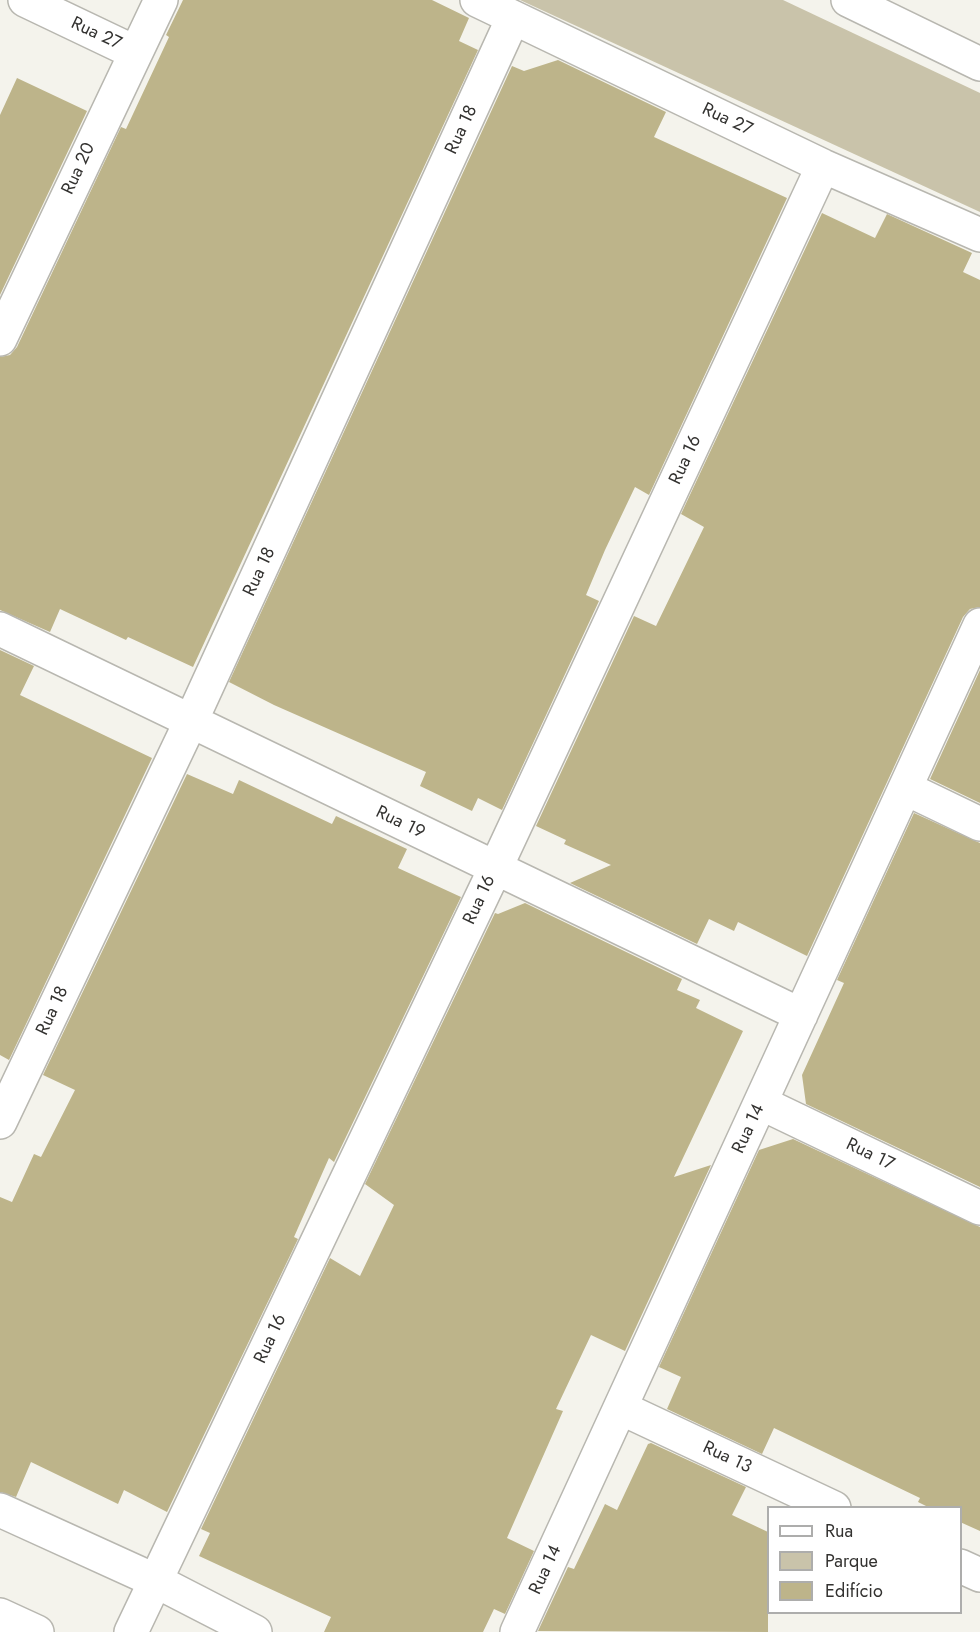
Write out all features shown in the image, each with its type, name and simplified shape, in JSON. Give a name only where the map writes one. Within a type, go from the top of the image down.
[{"type":"street","name":"Rua 27","points":[[25,0],[134,52]]},
{"type":"street","name":"Rua 20","points":[[0,339],[134,52],[161,0]]},
{"type":"street","name":"Rua 27","points":[[477,0],[823,166],[980,235]]},
{"type":"street","points":[[848,0],[980,64]]},
{"type":"street","name":"Rua 18","points":[[0,1122],[191,721],[513,18]]},
{"type":"street","name":"Rua 16","points":[[130,1632],[495,869],[823,166]]},
{"type":"street","name":"Rua 14","points":[[517,1632],[980,626]]},
{"type":"street","name":"Rua 19","points":[[0,629],[801,1016]]},
{"type":"street","points":[[905,788],[980,824]]},
{"type":"street","name":"Rua 17","points":[[761,1103],[980,1208]]},
{"type":"street","name":"Rua 13","points":[[621,1408],[830,1506]]},
{"type":"street","points":[[0,1510],[156,1581],[255,1632]]},
{"type":"street","points":[[962,1567],[980,1575]]},
{"type":"street","points":[[0,1615],[37,1632]]},
{"type":"green space","points":[[520,0],[783,0],[980,93],[980,212]]},
{"type":"building","points":[[183,0],[432,0],[469,18],[459,41],[478,50],[193,667],[128,637],[126,640],[60,609],[50,632],[0,610],[0,357],[10,355],[17,347],[121,127],[126,129],[169,37],[166,35]]},
{"type":"building","points":[[558,60],[666,112],[654,137],[787,198],[649,495],[635,487],[605,550],[586,595],[599,601],[502,810],[478,798],[472,811],[420,786],[426,772],[274,705],[229,682],[512,66],[524,71]]},
{"type":"building","points":[[17,78],[87,111],[0,295],[0,115]]},
{"type":"building","points":[[822,213],[875,238],[887,214],[972,253],[963,272],[980,280],[980,607],[970,609],[963,617],[807,956],[738,922],[734,931],[709,919],[697,944],[570,883],[611,865],[564,844],[566,840],[536,826],[634,616],[656,626],[704,527],[681,514]]},
{"type":"building","points":[[0,650],[34,666],[20,695],[152,758],[9,1060],[0,1055]]},
{"type":"building","points":[[980,670],[980,803],[930,779]]},
{"type":"building","points":[[187,774],[233,794],[239,780],[332,824],[336,816],[407,849],[398,868],[461,897],[334,1162],[329,1158],[294,1237],[298,1239],[167,1512],[124,1490],[118,1504],[31,1462],[16,1497],[0,1492],[0,1197],[12,1202],[34,1154],[41,1157],[75,1090],[43,1075]]},
{"type":"building","points":[[914,813],[980,843],[980,1187],[806,1104],[802,1075],[844,983],[837,980]]},
{"type":"building","points":[[525,903],[682,979],[677,990],[700,1000],[696,1008],[743,1031],[674,1177],[711,1165],[625,1351],[591,1335],[556,1409],[563,1411],[507,1538],[534,1551],[505,1614],[494,1609],[483,1632],[324,1632],[331,1617],[199,1556],[210,1533],[201,1529],[330,1258],[360,1276],[394,1205],[365,1184],[495,913],[498,914]]},
{"type":"building","points":[[793,1139],[980,1227],[980,1531],[962,1523],[962,1506],[926,1506],[918,1502],[920,1498],[774,1428],[762,1454],[667,1409],[681,1377],[659,1367],[759,1150]]},
{"type":"building","points":[[651,1443],[746,1487],[732,1515],[767,1532],[768,1632],[538,1631],[568,1567],[574,1569],[605,1504],[617,1510],[648,1444]]}]
